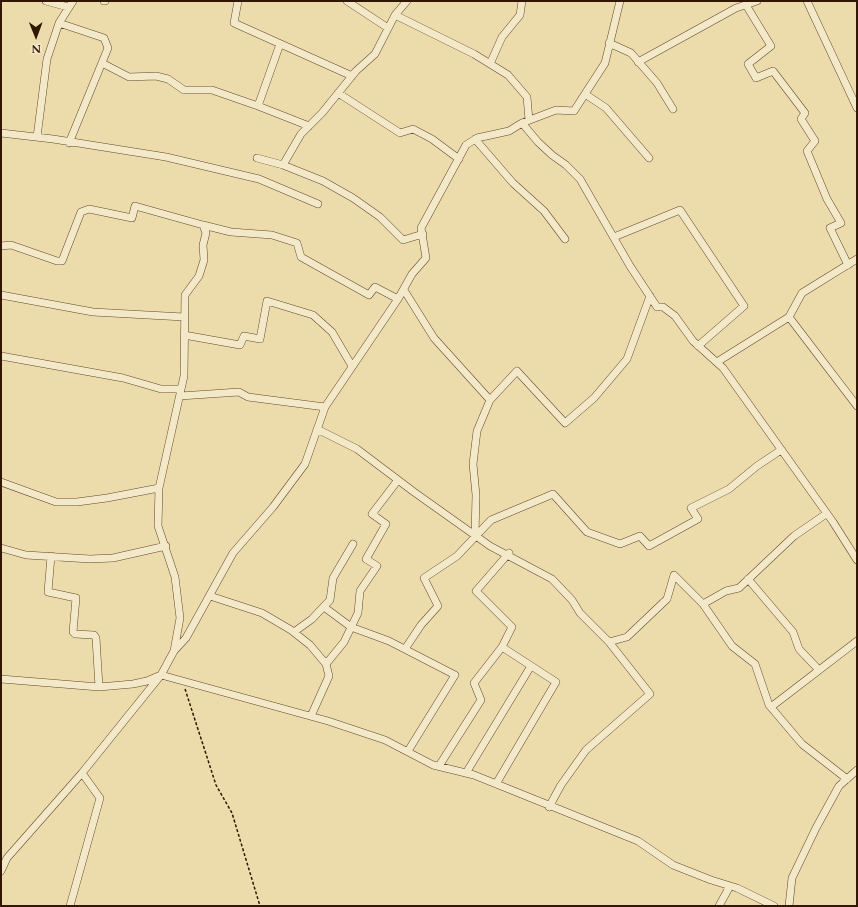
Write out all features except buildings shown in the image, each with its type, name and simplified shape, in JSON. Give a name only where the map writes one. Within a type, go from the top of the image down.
[{"type":"street","points":[[37,137],[48,59],[59,23],[71,4],[46,1]]},
{"type":"street","points":[[238,1],[234,23],[352,76]]},
{"type":"street","points":[[347,1],[388,28]]},
{"type":"street","points":[[283,165],[301,134],[352,76],[375,54],[395,15],[407,1]]},
{"type":"street","points":[[490,64],[502,37],[520,15],[522,1]]},
{"type":"street","points":[[1,871],[7,858],[82,773],[162,674],[174,651],[186,638],[233,553],[273,507],[305,464],[325,407],[404,290],[412,274],[426,258],[421,228],[466,145],[475,139],[509,131],[525,121],[556,110],[574,111],[605,63],[620,1]]},
{"type":"street","points":[[638,62],[736,8],[757,1]]},
{"type":"street","points":[[807,1],[857,108]]},
{"type":"street","points":[[746,5],[770,46],[748,64],[756,78],[772,71],[805,113],[801,119],[815,141],[807,150],[827,199],[841,223],[830,228],[848,265]]},
{"type":"street","points":[[395,15],[428,29],[508,75],[527,97],[525,121],[538,142],[566,165],[580,179],[657,307],[663,307],[675,316],[698,346],[717,362],[739,389],[857,560]]},
{"type":"street","points":[[59,23],[104,38],[108,48],[69,143]]},
{"type":"street","points":[[609,43],[631,53],[657,83],[673,109]]},
{"type":"street","points":[[258,106],[280,44]]},
{"type":"street","points":[[102,63],[129,77],[156,76],[168,79],[184,90],[212,90],[309,126]]},
{"type":"street","points":[[338,93],[400,133],[413,129],[432,139],[459,159]]},
{"type":"street","points":[[585,94],[606,108],[649,158]]},
{"type":"street","points":[[1,133],[37,137],[166,157],[259,178],[318,204]]},
{"type":"street","points":[[475,139],[513,184],[544,211],[565,239]]},
{"type":"street","points":[[257,158],[283,165],[323,182],[353,198],[380,217],[403,240],[423,234]]},
{"type":"street","points":[[1,246],[10,245],[57,262],[62,261],[81,212],[88,210],[132,218],[135,206],[231,232],[272,235],[297,243],[301,257],[369,295],[375,287],[398,299]]},
{"type":"street","points":[[614,237],[680,210],[744,306],[698,346]]},
{"type":"street","points":[[174,651],[180,618],[175,577],[166,546],[158,526],[159,488],[164,460],[175,423],[184,376],[185,295],[199,276],[204,260],[202,245],[206,233],[203,225]]},
{"type":"street","points":[[717,362],[789,317],[802,293],[857,259]]},
{"type":"street","points":[[404,290],[434,338],[490,400]]},
{"type":"street","points":[[1,296],[93,312],[184,317]]},
{"type":"street","points":[[476,536],[476,495],[473,464],[477,431],[490,400],[517,371],[565,423],[594,398],[626,359],[650,296]]},
{"type":"street","points":[[184,335],[240,345],[244,336],[260,339],[267,301],[313,315],[332,332],[352,366]]},
{"type":"street","points":[[789,317],[857,406]]},
{"type":"street","points":[[1,356],[123,378],[161,389],[181,392],[238,392],[248,397],[325,407]]},
{"type":"street","points":[[317,429],[357,449],[476,536],[552,579],[572,600],[580,613],[609,642],[650,694],[586,750],[561,785],[549,807]]},
{"type":"street","points":[[405,649],[421,625],[438,606],[424,578],[457,556],[491,520],[553,494],[587,532],[620,544],[640,536],[649,546],[698,518],[691,508],[729,489],[757,466],[781,450]]},
{"type":"street","points":[[326,664],[344,642],[358,613],[360,591],[377,566],[366,559],[386,524],[372,514],[398,480]]},
{"type":"street","points":[[1,482],[56,502],[77,502],[108,498],[159,488]]},
{"type":"street","points":[[703,604],[726,591],[739,588],[794,536],[826,514]]},
{"type":"street","points":[[294,632],[312,619],[330,600],[333,578],[353,544]]},
{"type":"street","points":[[1,548],[26,555],[90,559],[114,558],[166,546]]},
{"type":"street","points":[[439,766],[481,700],[474,683],[502,647],[512,627],[476,592],[508,554]]},
{"type":"street","points":[[51,556],[48,592],[76,598],[73,632],[75,634],[94,635],[96,638],[99,687]]},
{"type":"street","points":[[609,642],[627,637],[667,599],[674,575],[703,604],[732,646],[755,664],[771,707],[802,744],[847,779]]},
{"type":"street","points":[[748,579],[793,632],[799,649],[818,669]]},
{"type":"street","points":[[210,596],[262,613],[294,632],[310,645],[326,664],[328,676],[311,716]]},
{"type":"street","points":[[324,607],[351,627],[389,641],[455,675],[408,751]]},
{"type":"street","points":[[771,707],[818,669],[857,641]]},
{"type":"street","points":[[496,784],[556,682],[502,647]]},
{"type":"street","points":[[466,774],[531,666]]},
{"type":"street","points":[[1,679],[99,687],[133,684],[147,681],[162,674],[311,716],[385,740],[439,766],[496,784],[549,807],[638,841],[673,865],[730,886],[774,906]]},
{"type":"street","points":[[790,906],[792,878],[820,821],[839,786],[857,770]]},
{"type":"street","points":[[70,906],[100,798],[82,773]]},
{"type":"street","points":[[719,906],[730,886]]},
{"type":"path","points":[[182,680],[216,785],[232,813],[260,906]]}]
